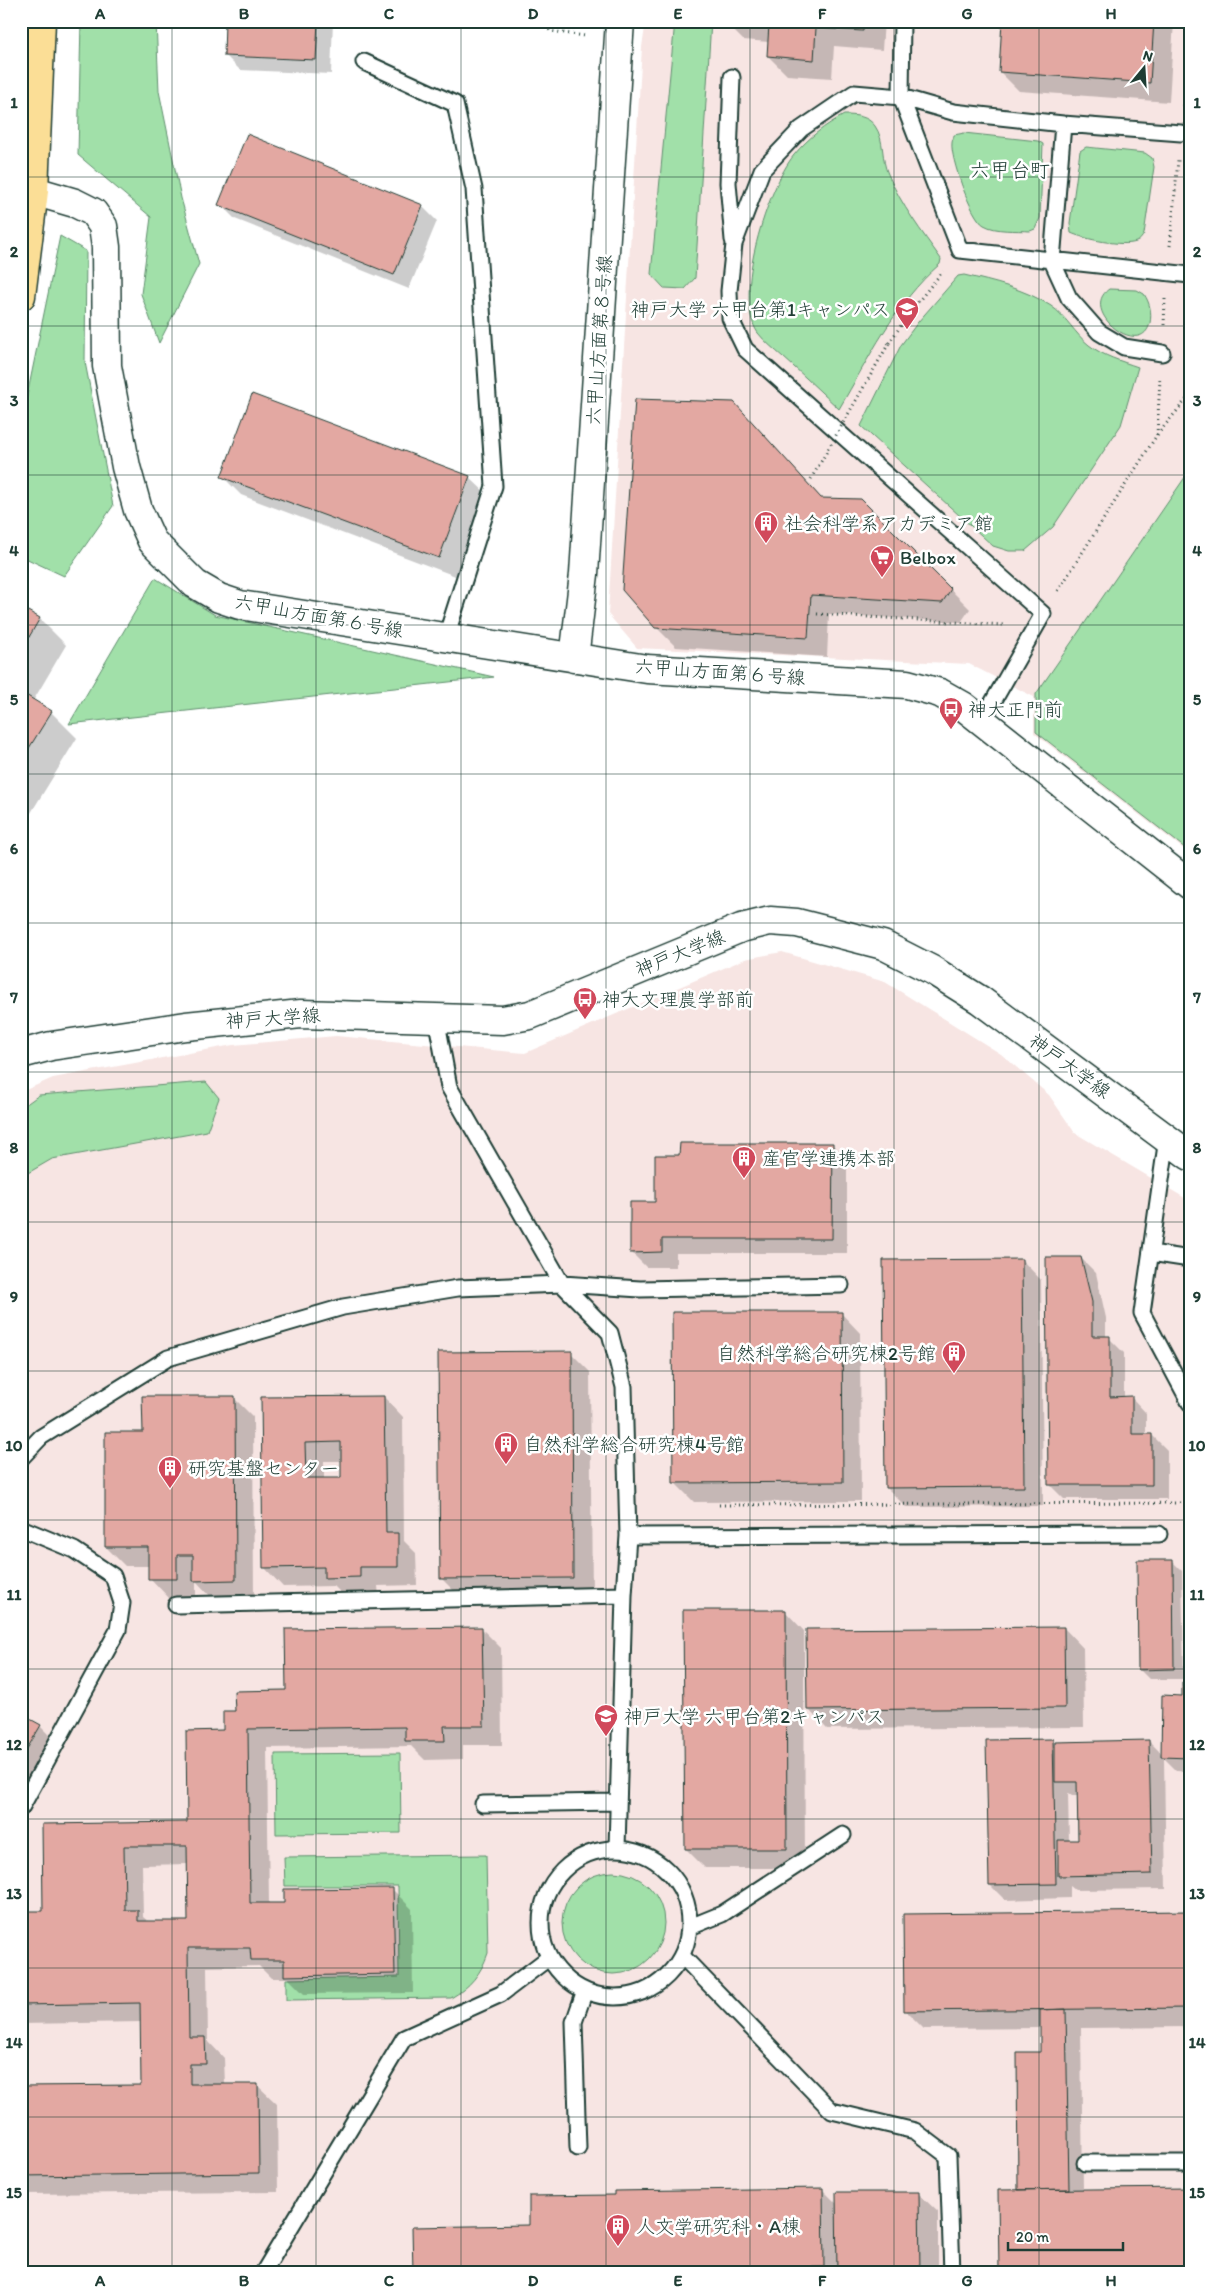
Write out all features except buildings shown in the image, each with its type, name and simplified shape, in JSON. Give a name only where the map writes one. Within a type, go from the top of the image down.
[{"type":"main road","points":[[21,296],[34,191],[41,21]]},
{"type":"street","name":"六甲山方面第８号線","points":[[574,658],[584,574],[619,32]]},
{"type":"street","name":"六甲山方面第６号線","points":[[34,191],[75,203],[93,212],[103,226],[106,247],[107,366],[126,467],[138,510],[152,541],[194,584],[218,598],[240,605],[647,669],[907,684],[940,693],[963,706],[982,721]]},
{"type":"street","points":[[982,721],[1190,884]]},
{"type":"street","name":"神戸大学線","points":[[21,1054],[51,1046],[245,1019],[301,1014],[503,1020],[530,1015],[741,928],[770,921],[797,923],[883,945],[932,970],[980,1000],[1190,1156]]},
{"type":"lane","points":[[902,21],[901,97],[960,250],[1190,275]]},
{"type":"lane","points":[[364,62],[455,104],[474,189],[494,486],[446,637]]},
{"type":"lane","points":[[732,77],[728,183],[734,244],[729,292],[730,318],[746,349],[1043,614],[982,721]]},
{"type":"lane","points":[[734,244],[762,170],[802,129],[854,93],[901,97],[953,112],[1063,124],[1181,133]]},
{"type":"lane","points":[[1063,124],[1052,261],[1069,298],[1099,332],[1124,347],[1162,353]]},
{"type":"lane","points":[[436,1017],[449,1087],[562,1284],[610,1333],[624,1387],[628,1536],[624,1595],[617,1848]]},
{"type":"lane","points":[[1167,1138],[1142,1313],[1190,1403]]},
{"type":"lane","points":[[1150,1253],[1190,1259]]},
{"type":"lane","points":[[21,1458],[41,1437],[168,1358],[343,1307],[458,1288],[562,1284],[640,1289],[841,1285]]},
{"type":"lane","points":[[21,1528],[74,1550],[113,1576],[122,1603],[118,1630],[21,1808]]},
{"type":"lane","points":[[628,1536],[1160,1534]]},
{"type":"lane","points":[[176,1605],[624,1595]]},
{"type":"lane","points":[[483,1804],[618,1802]]},
{"type":"lane","points":[[690,1927],[722,1914],[843,1835]]},
{"type":"lane","points":[[617,1848],[646,1855],[670,1873],[686,1898],[690,1927],[683,1957],[658,1986],[622,1999],[584,1993],[547,1959],[538,1921],[550,1883],[579,1857],[617,1848]]},
{"type":"lane","points":[[683,1957],[832,2111],[915,2131],[948,2156],[952,2273]]},
{"type":"lane","points":[[263,2273],[404,2038],[501,1994],[547,1959]]},
{"type":"lane","points":[[578,2148],[574,2022],[584,1993]]},
{"type":"lane","points":[[1085,2163],[1190,2163]]},
{"type":"path","points":[[544,21],[550,31],[619,32]]},
{"type":"path","points":[[1157,435],[1167,273],[1190,50]]},
{"type":"path","points":[[811,479],[889,343],[913,308],[960,250]]},
{"type":"path","points":[[1065,581],[1157,435],[1190,395]]},
{"type":"path","points":[[817,614],[1035,628]]},
{"type":"path","points":[[719,1505],[1190,1503]]},
{"type":"shaded area","name":"神戸大学 六甲台第1キャンパス","points":[[646,21],[1190,21],[1190,854],[1034,733],[1034,697],[969,664],[637,648],[608,614],[642,47]]},
{"type":"shaded area","name":"神戸大学 六甲台第2キャンパス","points":[[782,952],[885,982],[1001,1054],[1049,1095],[1075,1133],[1190,1201],[1190,2273],[21,2273],[21,1092],[53,1078],[233,1045],[336,1036],[525,1053],[745,959]]},
{"type":"green space","points":[[81,21],[156,21],[159,91],[181,198],[199,264],[159,343],[141,294],[151,217],[78,155]]},
{"type":"green space","points":[[675,21],[711,21],[695,278],[685,289],[664,288],[651,274]]},
{"type":"green space","points":[[844,115],[865,118],[875,126],[880,137],[886,168],[893,185],[912,218],[941,259],[940,264],[909,296],[896,314],[872,351],[839,409],[758,333],[751,316],[749,294],[756,242],[764,216],[784,170],[799,149],[811,138]]},
{"type":"green space","points":[[964,133],[1038,141],[1043,144],[1040,218],[1035,229],[1030,231],[1000,230],[984,225],[979,220],[962,187],[952,150],[954,135]]},
{"type":"green space","points":[[1086,147],[1145,153],[1152,158],[1154,167],[1144,234],[1141,239],[1122,244],[1094,240],[1071,233],[1070,223],[1080,151]]},
{"type":"green space","points":[[60,236],[86,251],[85,362],[113,506],[64,576],[21,556],[21,425]]},
{"type":"green space","points":[[964,275],[1009,287],[1041,300],[1056,310],[1084,341],[1094,349],[1112,358],[1138,367],[1121,425],[1053,527],[1025,551],[1009,551],[993,546],[861,426],[901,345],[918,322],[958,276]]},
{"type":"green space","points":[[1109,289],[1137,290],[1144,294],[1149,304],[1151,316],[1150,323],[1144,333],[1135,336],[1125,334],[1114,328],[1106,319],[1101,309],[1101,298]]},
{"type":"green space","points":[[1190,470],[1190,852],[1036,732],[1036,694]]},
{"type":"green space","points":[[155,578],[215,615],[494,677],[69,724]]},
{"type":"green space","points":[[206,1082],[219,1098],[207,1131],[52,1159],[21,1177],[21,1108],[39,1095]]},
{"type":"green space","points":[[400,1753],[401,1833],[276,1834],[275,1754]]},
{"type":"green space","points":[[486,1855],[488,1953],[478,1974],[458,1994],[451,1998],[286,2000],[286,1979],[399,1977],[398,1886],[285,1886],[284,1857]]},
{"type":"green space","points":[[613,1872],[633,1876],[649,1887],[660,1903],[664,1923],[660,1943],[649,1959],[633,1970],[613,1974],[593,1970],[577,1959],[566,1943],[562,1923],[566,1903],[577,1887],[593,1876]]},
{"type":"place","name":"神戸大学 六甲台第1キャンパス","points":[[907,330]]},
{"type":"place","name":"社会科学系アカデミア館","points":[[766,544]]},
{"type":"place","name":"Belbox","points":[[882,578]]},
{"type":"place","name":"神大正門前","points":[[951,730]]},
{"type":"place","name":"神大文理農学部前","points":[[585,1020]]},
{"type":"place","name":"産官学連携本部","points":[[744,1179]]},
{"type":"place","name":"自然科学総合研究棟2号館","points":[[954,1374]]},
{"type":"place","name":"自然科学総合研究棟4号館","points":[[506,1465]]},
{"type":"place","name":"研究基盤センター","points":[[170,1489]]},
{"type":"place","name":"神戸大学 六甲台第2キャンパス","points":[[606,1737]]},
{"type":"place","name":"人文学研究科・A棟","points":[[618,2247]]},
{"type":"district","name":"六甲台町","points":[[1010,170]]}]
